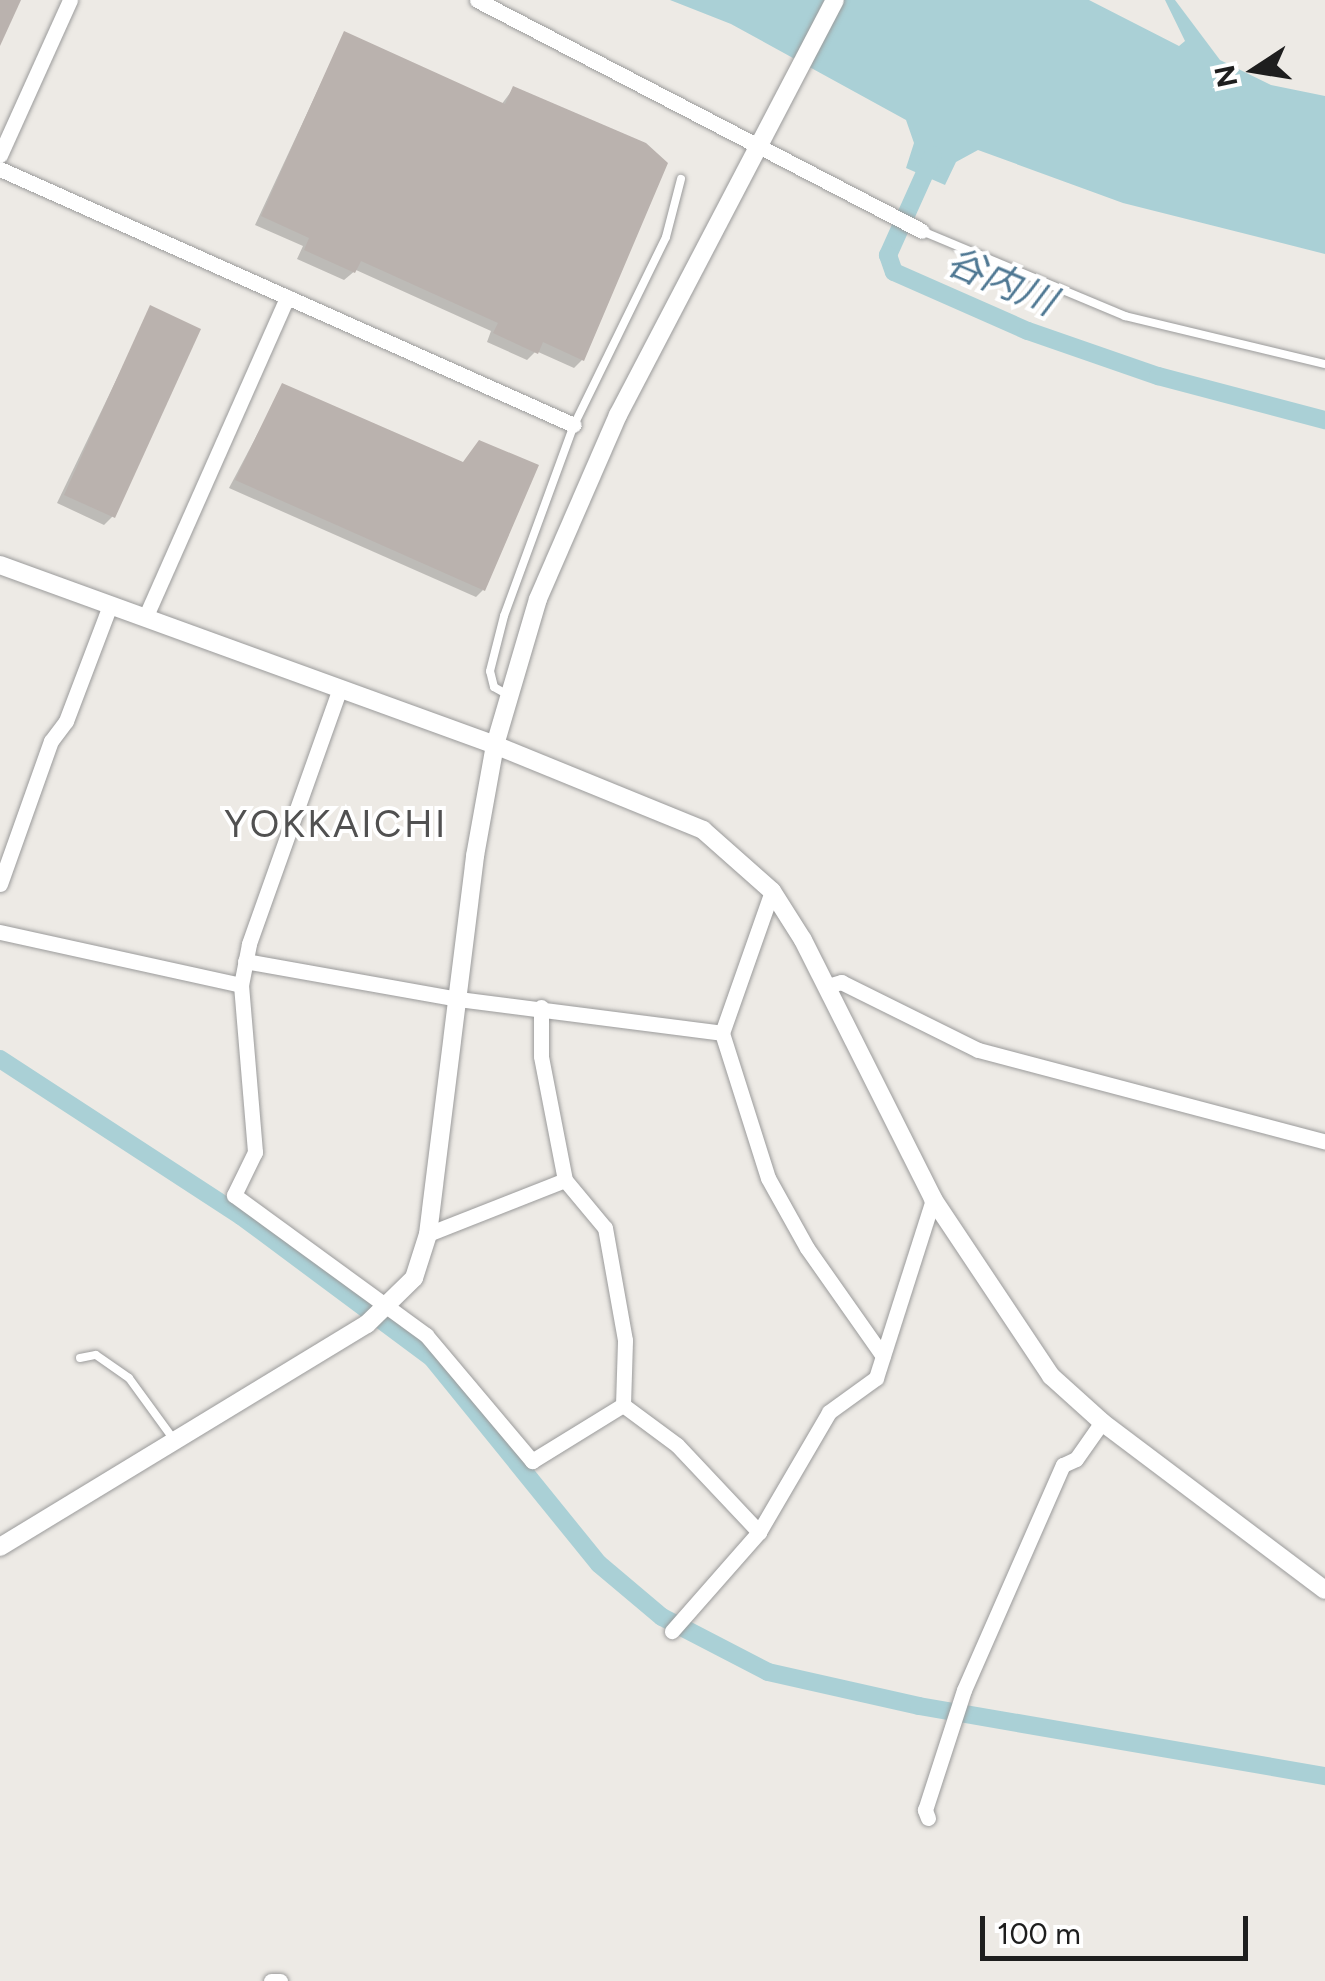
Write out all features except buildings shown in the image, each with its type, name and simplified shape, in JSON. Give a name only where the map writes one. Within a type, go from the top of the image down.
[{"type":"street","points":[[0,155],[70,0]]},
{"type":"street","points":[[478,0],[762,140],[922,231]]},
{"type":"street","points":[[0,1547],[381,1313],[414,1278],[428,1234],[495,746],[560,539],[834,0]]},
{"type":"street","points":[[0,169],[574,426]]},
{"type":"street","points":[[145,618],[287,298]]},
{"type":"street","points":[[0,565],[495,746],[703,830],[772,892],[828,986],[933,1198],[1018,1332],[1051,1376],[1102,1422],[1325,1590]]},
{"type":"street","points":[[0,884],[50,741],[66,721],[110,605]]},
{"type":"street","points":[[340,688],[246,961],[241,985],[254,1152],[234,1195],[490,1403],[532,1461],[623,1405]]},
{"type":"street","points":[[772,892],[722,1033],[768,1178],[807,1248],[882,1356]]},
{"type":"street","points":[[0,932],[241,985]]},
{"type":"street","points":[[246,961],[458,999],[722,1033]]},
{"type":"street","points":[[828,986],[840,982],[978,1050],[1325,1142]]},
{"type":"street","points":[[541,1007],[541,1056],[564,1180],[606,1228],[625,1340],[623,1405]]},
{"type":"street","points":[[428,1234],[564,1180]]},
{"type":"street","points":[[672,1631],[759,1532],[829,1412],[869,1385],[933,1198]]},
{"type":"street","points":[[623,1405],[677,1444],[759,1532]]},
{"type":"street","points":[[928,1818],[957,1711],[1063,1465],[1076,1459],[1102,1422]]},
{"type":"street","points":[[270,1981],[280,1981]]},
{"type":"lane","points":[[510,696],[494,687],[490,672],[574,426],[666,237],[681,179]]},
{"type":"lane","points":[[922,231],[1125,316],[1325,364]]},
{"type":"lane","points":[[80,1358],[96,1355],[129,1378],[175,1441]]},
{"type":"water","points":[[670,0],[1089,0],[1179,46],[1185,41],[1165,0],[1175,0],[1220,60],[1271,85],[1325,96],[1325,254],[1123,203],[978,150],[956,162],[945,185],[906,168],[914,143],[906,120],[731,24]]},
{"type":"waterway","name":"谷内川","points":[[933,155],[888,255],[894,272],[1028,331],[1158,376],[1325,420]]},
{"type":"waterway","points":[[0,1059],[241,1216],[432,1358],[599,1564],[662,1617],[768,1672],[919,1706],[1325,1776]]},
{"type":"district","name":"YOKKAICHI","points":[[336,825]]}]
